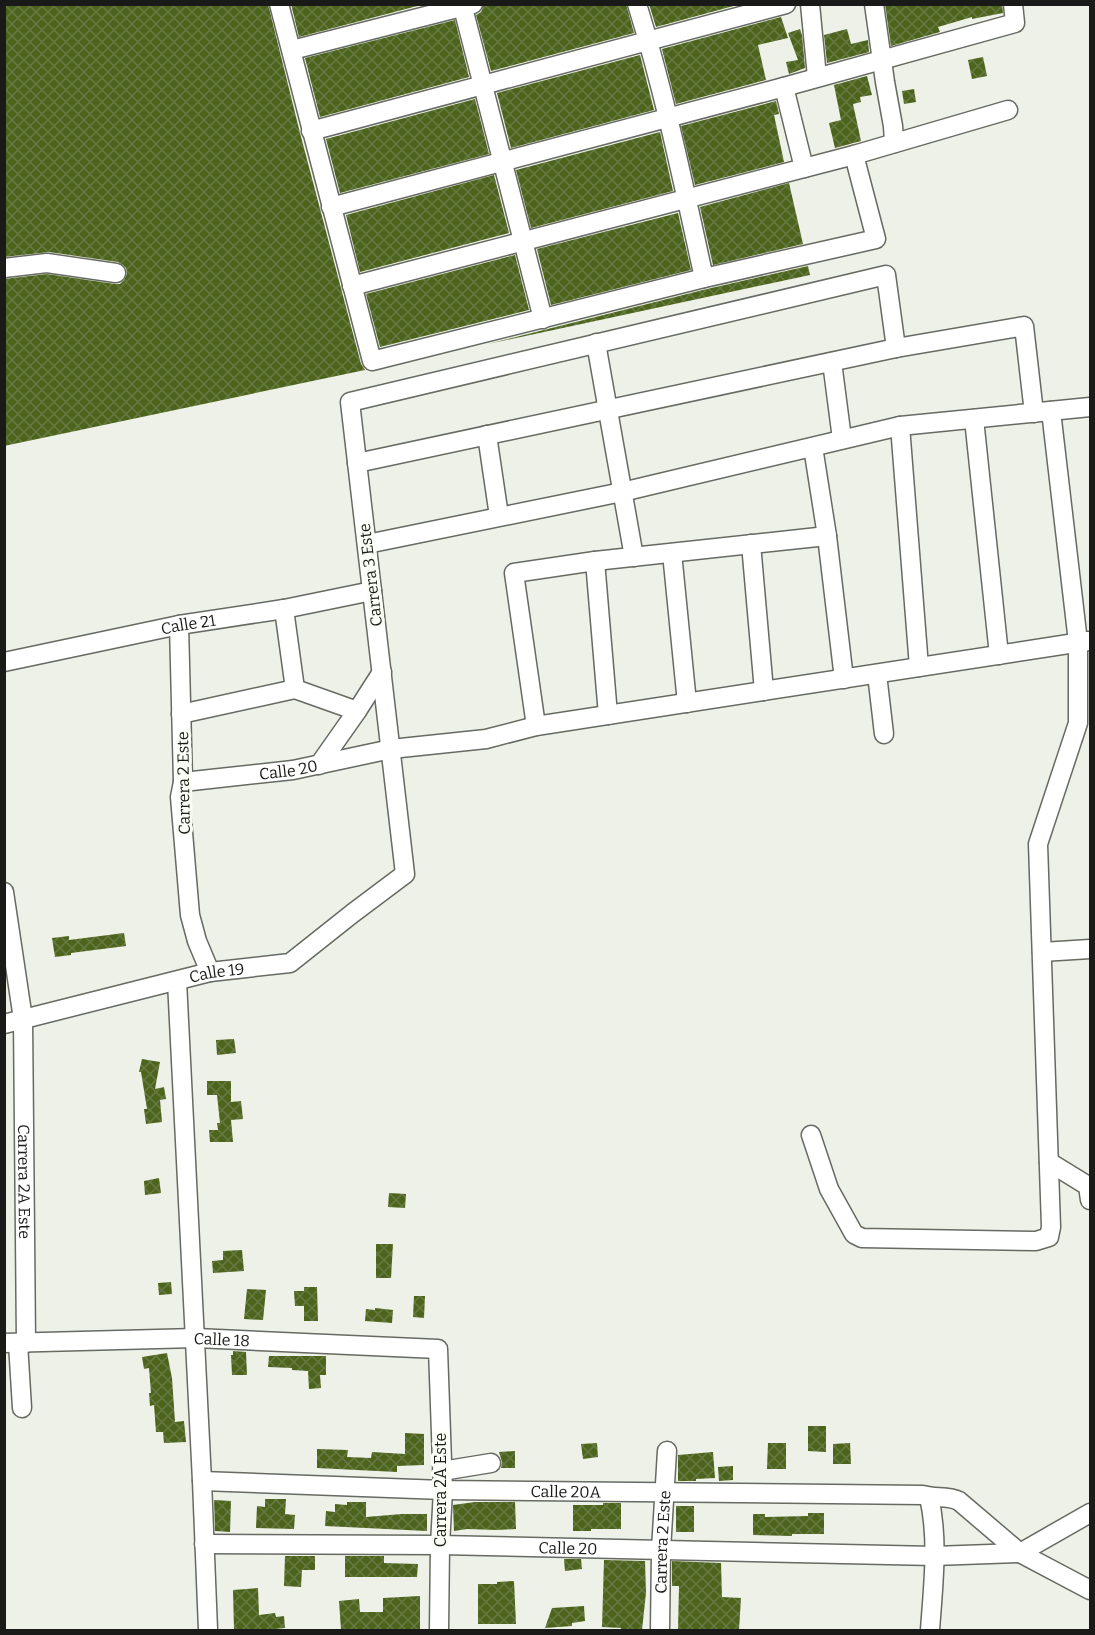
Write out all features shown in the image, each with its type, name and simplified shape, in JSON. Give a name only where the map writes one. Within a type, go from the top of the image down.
[{"type":"street","points":[[279,4],[372,361],[704,278],[876,239],[854,155]]},
{"type":"street","points":[[637,4],[649,41],[668,118],[704,278]]},
{"type":"street","points":[[311,130],[649,41],[753,9],[786,4]]},
{"type":"street","points":[[810,4],[817,77]]},
{"type":"street","points":[[874,4],[894,143]]},
{"type":"street","points":[[331,207],[1015,23],[1013,4]]},
{"type":"street","points":[[292,50],[466,5],[483,85],[543,319]]},
{"type":"street","points":[[783,87],[804,168]]},
{"type":"street","points":[[352,286],[854,155],[1008,110]]},
{"type":"street","points":[[4,268],[47,263],[116,273]]},
{"type":"street","points":[[633,557],[596,343],[886,275],[896,348]]},
{"type":"street","points":[[357,463],[896,348],[1024,326],[1043,412],[1084,641],[1078,723],[1038,844],[1051,1227],[1049,1238],[1036,1241],[862,1238],[854,1234],[829,1189],[811,1135]]},
{"type":"street","name":"Carrera 3 Este","points":[[405,874],[350,402],[596,343]]},
{"type":"street","points":[[832,362],[842,439]]},
{"type":"street","points":[[367,544],[622,492],[900,426],[1090,408]]},
{"type":"street","points":[[974,419],[999,655]]},
{"type":"street","points":[[900,426],[919,667]]},
{"type":"street","points":[[487,435],[499,516]]},
{"type":"street","points":[[813,447],[827,536],[844,679]]},
{"type":"street","points":[[536,726],[514,573],[595,561],[827,536]]},
{"type":"street","points":[[751,544],[764,691]]},
{"type":"street","points":[[672,553],[687,703]]},
{"type":"street","points":[[595,561],[608,715]]},
{"type":"street","name":"Calle 21","points":[[4,662],[179,625],[284,609],[372,591]]},
{"type":"street","points":[[284,609],[295,689]]},
{"type":"street","name":"Carrera 2 Este","points":[[179,625],[183,782],[180,796],[190,915],[197,941],[210,972]]},
{"type":"street","name":"Calle 20","points":[[183,782],[293,770],[391,748],[486,739],[536,726],[1084,641]]},
{"type":"street","points":[[319,765],[382,672]]},
{"type":"street","points":[[877,674],[884,734]]},
{"type":"street","points":[[181,714],[295,689],[357,711]]},
{"type":"street","name":"Calle 19","points":[[4,1024],[210,972],[290,963],[405,874]]},
{"type":"street","name":"Carrera 2A Este","points":[[4,892],[23,1019],[16,1343],[22,1408]]},
{"type":"street","points":[[1042,952],[1090,950]]},
{"type":"street","points":[[177,981],[196,1338],[208,1630]]},
{"type":"street","points":[[1049,1162],[1088,1186],[1090,1200]]},
{"type":"street","name":"Calle 18","points":[[16,1343],[196,1338],[438,1350]]},
{"type":"street","name":"Carrera 2A Este","points":[[438,1350],[443,1490],[440,1545],[440,1630]]},
{"type":"street","name":"Carrera 2 Este","points":[[660,1630],[661,1550],[667,1451]]},
{"type":"street","points":[[442,1471],[491,1463]]},
{"type":"street","name":"Calle 20A","points":[[202,1481],[443,1490],[923,1495],[953,1498],[1020,1553],[1090,1590]]},
{"type":"street","points":[[929,1497],[933,1513],[934,1556],[930,1630]]},
{"type":"street","points":[[1020,1553],[1090,1514]]},
{"type":"street","name":"Calle 20","points":[[204,1544],[440,1545],[934,1556],[1020,1553]]},
{"type":"building","points":[[4,4],[268,4],[361,364],[365,370],[4,446],[4,279],[47,274],[120,284],[127,274],[126,268],[118,262],[49,252],[4,257]]},
{"type":"building","points":[[291,4],[425,4],[299,37]]},
{"type":"building","points":[[484,4],[626,4],[634,33],[491,71],[476,15],[481,12]]},
{"type":"building","points":[[649,4],[741,4],[656,27]]},
{"type":"building","points":[[885,4],[1002,4],[1003,13],[972,19],[972,17],[938,27],[940,32],[891,46]]},
{"type":"building","points":[[781,17],[788,38],[758,45],[766,80],[676,104],[662,49]]},
{"type":"building","points":[[455,20],[469,77],[320,117],[305,58]]},
{"type":"building","points":[[800,29],[805,68],[789,74],[786,62],[798,60],[788,33]]},
{"type":"building","points":[[847,29],[851,44],[868,40],[869,52],[827,63],[824,35]]},
{"type":"building","points":[[640,55],[654,110],[511,148],[497,93]]},
{"type":"building","points":[[983,57],[987,76],[972,79],[968,60]]},
{"type":"building","points":[[867,76],[872,95],[860,97],[861,102],[853,104],[861,141],[835,148],[829,123],[841,120],[834,85]]},
{"type":"building","points":[[914,89],[916,102],[904,104],[902,91]]},
{"type":"building","points":[[475,99],[489,154],[340,193],[326,139]]},
{"type":"building","points":[[776,101],[779,114],[774,115],[784,162],[695,185],[681,126]]},
{"type":"building","points":[[660,132],[673,191],[531,228],[516,170]]},
{"type":"building","points":[[494,175],[509,233],[360,272],[346,215]]},
{"type":"building","points":[[789,183],[803,244],[713,265],[700,207]]},
{"type":"building","points":[[678,213],[691,270],[551,305],[537,249]]},
{"type":"building","points":[[515,255],[529,310],[380,347],[366,294]]},
{"type":"building","points":[[808,266],[810,275],[488,344],[707,289]]},
{"type":"building","points":[[124,933],[126,946],[55,957],[52,938],[69,936],[69,940]]},
{"type":"building","points":[[234,1039],[236,1053],[217,1055],[216,1040]]},
{"type":"building","points":[[142,1059],[160,1062],[155,1089],[164,1087],[166,1099],[160,1100],[162,1122],[146,1124],[144,1109],[147,1109],[141,1072],[139,1072]]},
{"type":"building","points":[[207,1081],[231,1081],[231,1102],[241,1101],[243,1119],[231,1120],[233,1142],[210,1142],[209,1130],[218,1130],[217,1123],[220,1123],[217,1095],[207,1095]]},
{"type":"building","points":[[159,1178],[161,1193],[145,1195],[144,1181]]},
{"type":"building","points":[[389,1193],[406,1194],[405,1208],[388,1207]]},
{"type":"building","points":[[376,1244],[393,1244],[391,1278],[376,1278]]},
{"type":"building","points":[[242,1250],[244,1271],[213,1273],[212,1261],[223,1260],[223,1251]]},
{"type":"building","points":[[171,1282],[172,1294],[159,1295],[158,1283]]},
{"type":"building","points":[[304,1287],[317,1287],[318,1321],[304,1321],[304,1306],[295,1306],[294,1291],[304,1291]]},
{"type":"building","points":[[247,1289],[266,1290],[263,1320],[244,1319]]},
{"type":"building","points":[[414,1296],[425,1296],[424,1318],[413,1317]]},
{"type":"building","points":[[375,1308],[393,1310],[392,1323],[365,1321],[366,1309],[375,1310]]},
{"type":"building","points":[[233,1351],[246,1352],[247,1375],[232,1375],[231,1355]]},
{"type":"building","points":[[167,1353],[172,1378],[175,1422],[184,1421],[186,1442],[164,1443],[163,1432],[156,1432],[154,1405],[150,1406],[149,1368],[144,1369],[142,1357]]},
{"type":"building","points":[[269,1356],[326,1356],[326,1375],[320,1375],[321,1388],[309,1389],[308,1371],[268,1367]]},
{"type":"building","points":[[808,1426],[826,1426],[826,1452],[808,1451]]},
{"type":"building","points":[[405,1433],[424,1434],[424,1465],[397,1466],[397,1472],[317,1468],[317,1449],[348,1450],[347,1457],[371,1458],[372,1452],[405,1454]]},
{"type":"building","points":[[597,1443],[598,1457],[583,1459],[581,1444]]},
{"type":"building","points":[[768,1443],[786,1443],[786,1469],[767,1469]]},
{"type":"building","points":[[850,1443],[851,1464],[833,1464],[833,1444]]},
{"type":"building","points":[[515,1451],[515,1468],[501,1468],[499,1452]]},
{"type":"building","points":[[713,1452],[715,1478],[678,1481],[678,1455]]},
{"type":"building","points":[[733,1466],[733,1480],[719,1481],[718,1467]]},
{"type":"building","points":[[265,1499],[286,1499],[285,1514],[295,1515],[294,1529],[256,1528],[257,1506],[265,1507]]},
{"type":"building","points":[[214,1500],[231,1501],[230,1532],[215,1531]]},
{"type":"building","points":[[347,1502],[366,1502],[366,1517],[427,1514],[427,1531],[325,1526],[326,1511],[335,1512],[335,1504],[347,1505]]},
{"type":"building","points":[[475,1502],[515,1502],[516,1529],[454,1531],[453,1505]]},
{"type":"building","points":[[603,1503],[621,1503],[621,1529],[573,1531],[573,1505],[603,1505]]},
{"type":"building","points":[[676,1506],[694,1506],[694,1532],[676,1532]]},
{"type":"building","points":[[808,1513],[824,1513],[824,1534],[753,1535],[753,1514],[765,1514],[765,1517],[808,1516]]},
{"type":"building","points":[[285,1556],[315,1556],[315,1570],[302,1570],[301,1587],[284,1586]]},
{"type":"building","points":[[345,1556],[384,1556],[384,1563],[418,1564],[417,1577],[345,1577]]},
{"type":"building","points":[[564,1559],[581,1559],[582,1569],[565,1571]]},
{"type":"building","points":[[604,1560],[645,1561],[646,1593],[642,1630],[602,1627]]},
{"type":"building","points":[[672,1561],[721,1563],[722,1597],[741,1598],[739,1630],[678,1630],[679,1586],[672,1586]]},
{"type":"building","points":[[514,1581],[516,1624],[478,1624],[478,1584]]},
{"type":"building","points":[[258,1588],[259,1615],[275,1613],[276,1617],[284,1616],[285,1628],[234,1630],[233,1590]]},
{"type":"building","points":[[420,1596],[420,1630],[341,1630],[339,1601],[359,1599],[360,1612],[383,1612],[383,1598]]},
{"type":"building","points":[[584,1606],[585,1621],[572,1623],[572,1626],[545,1628],[552,1608]]}]
